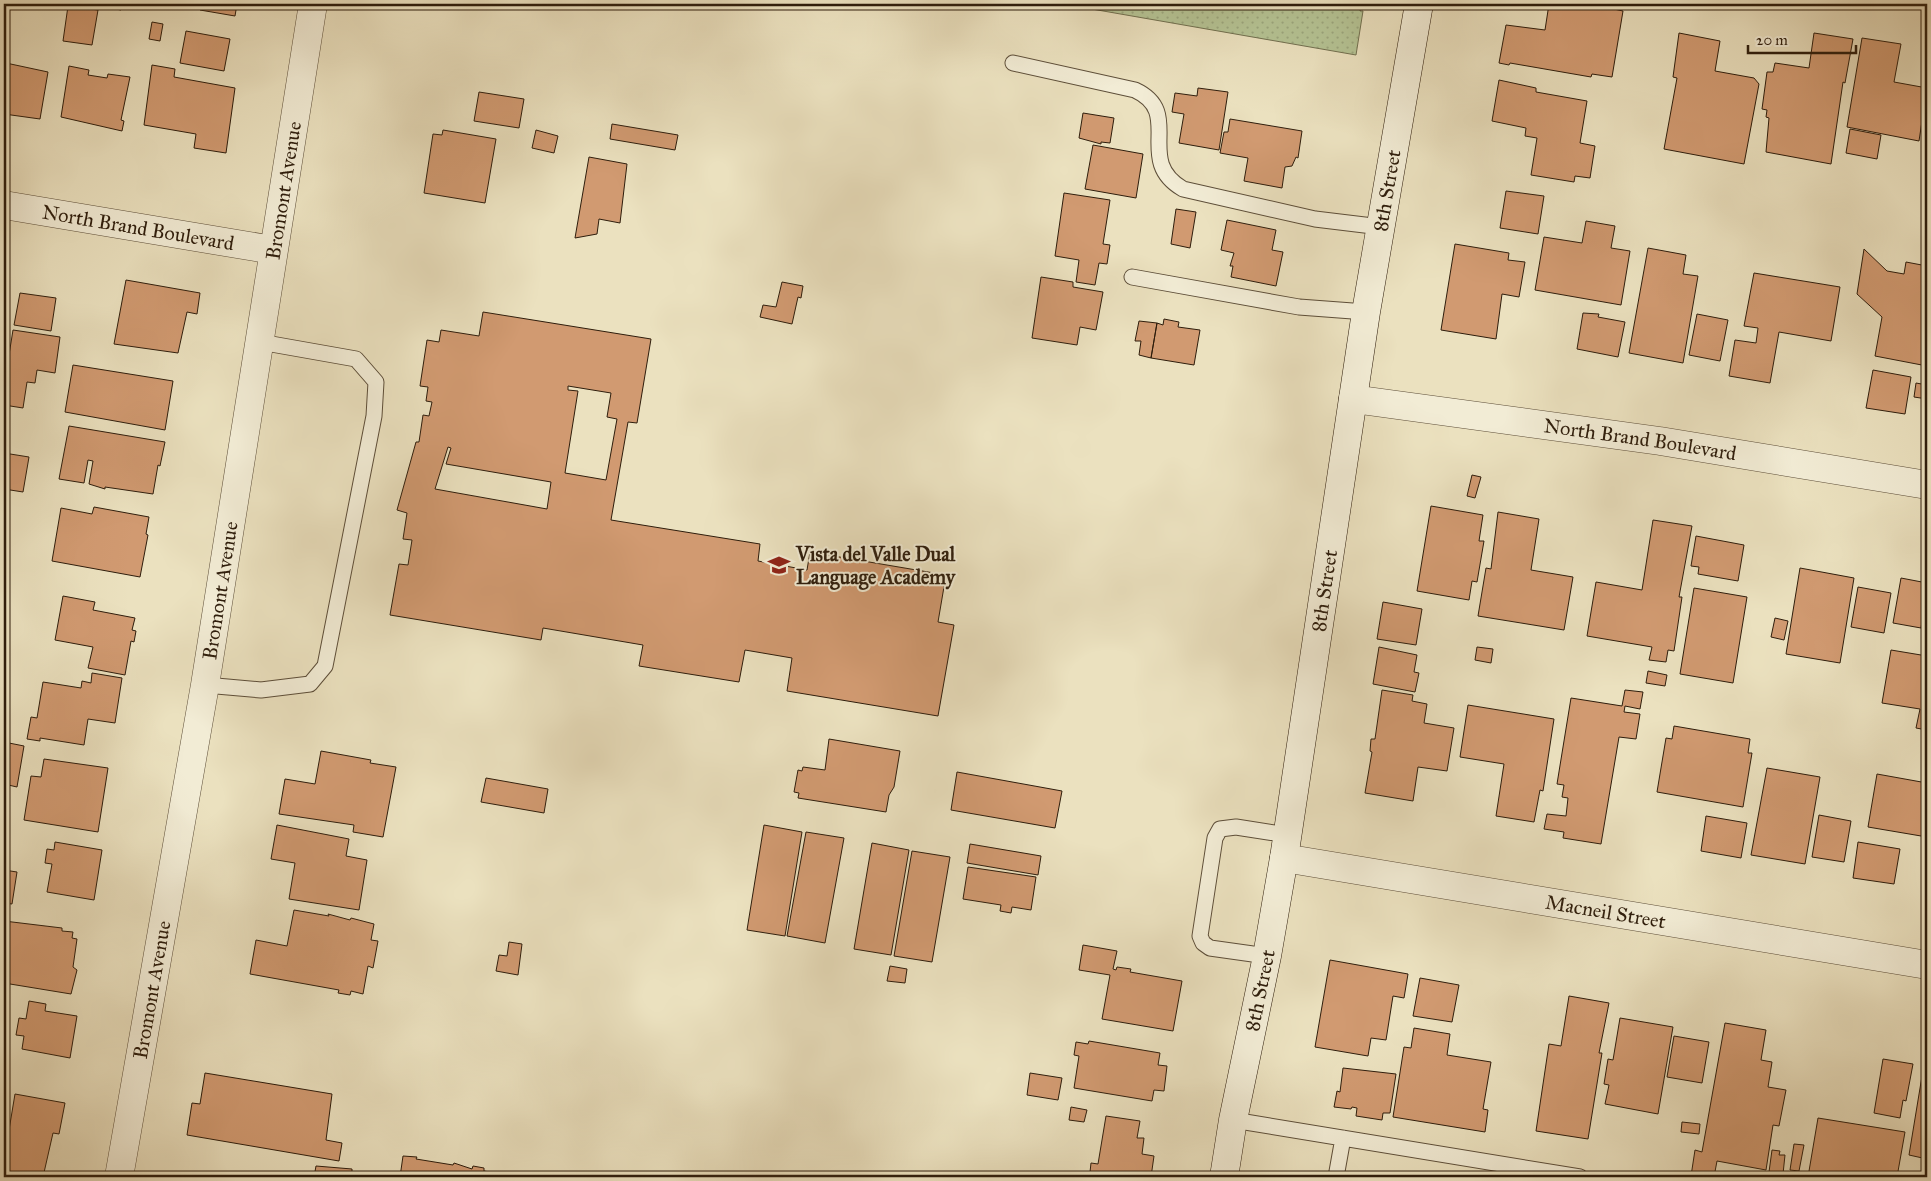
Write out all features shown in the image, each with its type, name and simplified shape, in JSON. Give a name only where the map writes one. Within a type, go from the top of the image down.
[{"type":"street","name":"Bromont Avenue","points":[[119,1177],[205,685],[313,4]]},
{"type":"street","name":"8th Street","points":[[1224,1177],[1233,1120],[1267,956],[1286,846],[1366,312],[1419,4]]},
{"type":"street","name":"North Brand Boulevard","points":[[4,205],[273,250]]},
{"type":"street","name":"North Brand Boulevard","points":[[1353,399],[1660,441],[1927,485]]},
{"type":"street","name":"Macneil Street","points":[[1286,846],[1927,966]]},
{"type":"lane","points":[[1013,63],[1135,90],[1145,94],[1158,109],[1158,153],[1163,170],[1168,179],[1183,189],[1315,219],[1381,227]]},
{"type":"lane","points":[[1132,277],[1299,307],[1366,312]]},
{"type":"lane","points":[[205,685],[261,690],[310,684],[325,666],[374,416],[376,382],[356,359],[260,342]]},
{"type":"lane","points":[[1267,956],[1210,948],[1203,943],[1200,936],[1215,838],[1220,829],[1236,827],[1286,846]]},
{"type":"lane","points":[[1233,1120],[1343,1138],[1513,1172],[1580,1177]]},
{"type":"lane","points":[[1336,1177],[1343,1138]]},
{"type":"green space","points":[[1063,4],[1361,4],[1360,11],[1363,11],[1356,55]]},
{"type":"building","points":[[88,4],[122,4],[121,10]]},
{"type":"building","points":[[195,4],[237,4],[235,16],[200,10],[201,8],[194,7]]},
{"type":"building","points":[[1549,4],[1591,4],[1623,11],[1612,77],[1592,74],[1591,77],[1510,63],[1509,65],[1499,63],[1506,25],[1545,30]]},
{"type":"building","points":[[68,6],[98,10],[92,45],[63,41]]},
{"type":"building","points":[[152,22],[163,24],[160,41],[149,39]]},
{"type":"building","points":[[186,31],[230,39],[224,71],[180,63]]},
{"type":"building","points":[[1679,33],[1720,41],[1715,71],[1754,78],[1759,84],[1744,164],[1664,149],[1677,78],[1673,77]]},
{"type":"building","points":[[1814,33],[1853,39],[1845,83],[1843,82],[1831,164],[1766,152],[1769,118],[1766,117],[1767,110],[1762,109],[1767,72],[1773,72],[1775,63],[1809,68]]},
{"type":"building","points":[[1862,38],[1901,44],[1894,82],[1927,88],[1919,141],[1847,127]]},
{"type":"building","points":[[6,63],[48,72],[40,119],[4,114],[4,65]]},
{"type":"building","points":[[152,65],[175,69],[174,77],[235,88],[226,153],[194,148],[196,134],[144,125]]},
{"type":"building","points":[[69,66],[89,70],[88,75],[107,78],[108,74],[130,77],[121,120],[124,121],[122,131],[61,117]]},
{"type":"building","points":[[1499,80],[1536,88],[1536,92],[1587,101],[1580,143],[1595,146],[1590,178],[1575,176],[1574,182],[1531,175],[1537,138],[1525,136],[1526,128],[1492,121]]},
{"type":"building","points":[[1198,88],[1228,92],[1219,150],[1179,143],[1184,114],[1172,112],[1175,93],[1197,96]]},
{"type":"building","points":[[479,92],[524,99],[519,128],[474,121]]},
{"type":"building","points":[[1083,113],[1114,118],[1110,143],[1101,142],[1101,144],[1079,138]]},
{"type":"building","points":[[1230,119],[1302,131],[1298,158],[1296,157],[1292,166],[1285,167],[1282,188],[1244,181],[1248,158],[1220,153],[1224,132],[1228,132]]},
{"type":"building","points":[[612,124],[678,135],[675,150],[610,139]]},
{"type":"building","points":[[1850,129],[1881,135],[1877,159],[1846,153]]},
{"type":"building","points":[[443,130],[496,139],[485,203],[424,193],[433,134],[442,135]]},
{"type":"building","points":[[536,130],[558,136],[554,153],[532,148]]},
{"type":"building","points":[[1093,145],[1143,154],[1136,198],[1085,189]]},
{"type":"building","points":[[589,157],[627,164],[620,223],[599,219],[597,234],[575,238]]},
{"type":"building","points":[[1506,191],[1544,196],[1538,234],[1500,228]]},
{"type":"building","points":[[1064,193],[1110,200],[1103,244],[1110,245],[1107,264],[1099,263],[1095,285],[1076,282],[1079,260],[1055,256]]},
{"type":"building","points":[[1176,209],[1196,212],[1190,248],[1171,244]]},
{"type":"building","points":[[1227,220],[1276,230],[1272,250],[1283,252],[1276,286],[1231,277],[1233,266],[1230,266],[1234,253],[1221,250]]},
{"type":"building","points":[[1586,221],[1615,226],[1611,248],[1630,251],[1621,305],[1535,290],[1544,237],[1582,243]]},
{"type":"building","points":[[1455,244],[1509,253],[1508,260],[1525,262],[1519,297],[1502,294],[1496,339],[1441,330]]},
{"type":"building","points":[[1648,248],[1686,255],[1683,274],[1698,276],[1683,363],[1629,353]]},
{"type":"building","points":[[1864,249],[1887,271],[1904,274],[1906,262],[1927,266],[1927,366],[1875,356],[1882,317],[1857,294]]},
{"type":"building","points":[[1754,273],[1840,287],[1831,341],[1779,332],[1770,383],[1729,376],[1735,340],[1756,343],[1758,328],[1744,326]]},
{"type":"building","points":[[1041,277],[1073,282],[1073,287],[1103,292],[1096,330],[1080,327],[1077,345],[1032,338]]},
{"type":"building","points":[[126,280],[200,293],[197,314],[187,312],[178,353],[114,344]]},
{"type":"building","points":[[782,282],[803,286],[801,298],[798,297],[792,324],[760,317],[763,305],[776,307]]},
{"type":"building","points":[[20,293],[56,298],[51,331],[14,325]]},
{"type":"building","points":[[483,312],[651,339],[637,423],[628,422],[611,520],[760,544],[758,561],[807,570],[810,552],[946,575],[938,622],[954,625],[938,716],[787,691],[792,658],[745,650],[739,682],[639,666],[643,645],[543,628],[541,640],[390,615],[399,564],[408,565],[412,540],[403,539],[407,513],[397,510],[416,442],[419,442],[423,415],[429,416],[432,402],[426,401],[428,387],[420,386],[427,340],[439,342],[441,330],[479,336]],"holes":[[[568,386],[611,393],[607,417],[617,419],[606,480],[565,473],[578,391],[568,390]],[[448,447],[451,448],[446,464],[551,482],[547,509],[435,489]]]},
{"type":"building","points":[[1583,313],[1599,314],[1598,317],[1625,322],[1618,357],[1577,349]]},
{"type":"building","points":[[1697,314],[1728,320],[1720,361],[1689,355]]},
{"type":"building","points":[[1164,319],[1179,322],[1178,327],[1200,330],[1194,365],[1151,358],[1157,323],[1163,325]]},
{"type":"building","points":[[1139,321],[1157,323],[1151,358],[1139,355],[1141,341],[1135,341]]},
{"type":"building","points":[[13,330],[60,337],[55,373],[37,370],[35,383],[27,382],[23,408],[4,405],[4,386]]},
{"type":"building","points":[[73,365],[173,381],[165,430],[65,412]]},
{"type":"building","points":[[1873,370],[1911,377],[1905,414],[1866,408]]},
{"type":"building","points":[[1916,383],[1927,385],[1927,399],[1914,397]]},
{"type":"building","points":[[69,426],[165,442],[160,466],[158,465],[153,494],[105,487],[105,489],[89,484],[93,461],[88,460],[84,483],[59,479]]},
{"type":"building","points":[[4,453],[29,457],[23,492],[4,489]]},
{"type":"building","points":[[1472,475],[1481,477],[1475,498],[1467,496]]},
{"type":"building","points":[[1431,506],[1483,515],[1479,541],[1484,541],[1477,582],[1472,581],[1469,600],[1417,591]]},
{"type":"building","points":[[94,507],[149,517],[146,534],[148,535],[140,577],[52,561],[61,508],[92,514]]},
{"type":"building","points":[[1498,512],[1539,519],[1531,570],[1573,577],[1564,630],[1478,616],[1486,568],[1491,569]]},
{"type":"building","points":[[1653,520],[1692,526],[1679,597],[1682,597],[1674,651],[1668,650],[1666,662],[1649,660],[1652,647],[1587,636],[1596,582],[1642,590]]},
{"type":"building","points":[[1696,536],[1744,545],[1738,581],[1698,574],[1699,567],[1691,566]]},
{"type":"building","points":[[1800,568],[1854,578],[1840,663],[1786,654]]},
{"type":"building","points":[[1901,578],[1927,583],[1927,622],[1922,621],[1921,628],[1893,623]]},
{"type":"building","points":[[1858,587],[1891,593],[1884,633],[1851,627]]},
{"type":"building","points":[[1694,588],[1747,597],[1733,683],[1680,674]]},
{"type":"building","points":[[63,596],[95,602],[93,610],[135,618],[132,630],[136,631],[134,642],[131,641],[125,675],[88,668],[93,647],[55,640]]},
{"type":"building","points":[[1383,602],[1422,609],[1416,645],[1377,639]]},
{"type":"building","points":[[1775,618],[1788,621],[1784,640],[1771,637]]},
{"type":"building","points":[[1379,647],[1417,655],[1414,672],[1419,673],[1415,692],[1373,684]]},
{"type":"building","points":[[1477,647],[1493,649],[1491,663],[1475,660]]},
{"type":"building","points":[[1891,650],[1927,656],[1927,730],[1916,728],[1920,709],[1882,703]]},
{"type":"building","points":[[1648,671],[1667,675],[1665,686],[1646,683]]},
{"type":"building","points":[[92,673],[122,678],[115,723],[88,719],[84,745],[40,738],[40,741],[27,739],[31,717],[37,718],[43,682],[81,688],[82,681],[91,683]]},
{"type":"building","points":[[1382,690],[1413,695],[1412,701],[1427,704],[1424,723],[1454,728],[1447,771],[1418,767],[1413,801],[1365,793],[1372,752],[1370,751],[1371,739],[1375,739]]},
{"type":"building","points":[[1625,690],[1643,692],[1640,709],[1625,706],[1624,712],[1640,714],[1636,739],[1619,737],[1601,844],[1563,838],[1564,832],[1544,829],[1547,814],[1566,816],[1568,798],[1562,797],[1564,785],[1557,784],[1571,698],[1622,706]]},
{"type":"building","points":[[1468,705],[1554,719],[1543,791],[1540,790],[1534,822],[1496,816],[1504,764],[1460,757]]},
{"type":"building","points":[[1674,726],[1750,739],[1748,753],[1752,753],[1743,807],[1657,792],[1666,738],[1672,739]]},
{"type":"building","points":[[829,739],[900,751],[894,787],[889,795],[886,812],[798,798],[799,793],[794,792],[798,770],[802,771],[803,767],[825,770]]},
{"type":"building","points":[[4,742],[24,746],[17,787],[4,784]]},
{"type":"building","points":[[321,751],[371,760],[370,763],[396,767],[383,837],[353,832],[354,825],[279,814],[285,779],[315,784]]},
{"type":"building","points":[[44,759],[108,768],[98,832],[24,820],[31,776],[41,777]]},
{"type":"building","points":[[1767,768],[1820,777],[1805,864],[1751,855]]},
{"type":"building","points":[[957,772],[1062,791],[1055,828],[951,810]]},
{"type":"building","points":[[1877,774],[1927,783],[1927,837],[1868,827]]},
{"type":"building","points":[[486,778],[548,789],[544,813],[481,802]]},
{"type":"building","points":[[1819,815],[1851,821],[1844,862],[1812,857]]},
{"type":"building","points":[[1706,816],[1747,823],[1741,858],[1701,851]]},
{"type":"building","points":[[277,825],[349,839],[346,856],[367,860],[359,910],[289,899],[295,863],[271,859]]},
{"type":"building","points":[[764,825],[802,832],[785,936],[747,930]]},
{"type":"building","points":[[806,832],[844,838],[825,943],[787,936]]},
{"type":"building","points":[[55,842],[102,850],[94,900],[47,892],[52,864],[45,863],[47,849],[54,850]]},
{"type":"building","points":[[1858,842],[1900,849],[1894,884],[1853,878]]},
{"type":"building","points":[[872,843],[909,850],[891,955],[854,949]]},
{"type":"building","points":[[970,844],[1041,856],[1038,875],[967,863]]},
{"type":"building","points":[[912,851],[950,857],[932,962],[894,956]]},
{"type":"building","points":[[968,867],[1036,877],[1031,910],[1012,907],[1011,913],[1000,911],[1001,905],[963,899]]},
{"type":"building","points":[[4,870],[17,872],[12,904],[4,903]]},
{"type":"building","points":[[294,910],[329,916],[328,914],[350,920],[351,918],[374,924],[371,940],[378,941],[373,968],[368,966],[363,994],[351,991],[350,995],[338,993],[339,990],[250,974],[256,940],[287,946]]},
{"type":"building","points":[[4,921],[62,928],[62,931],[73,932],[72,938],[77,939],[73,967],[77,970],[71,994],[4,983]]},
{"type":"building","points":[[509,942],[522,944],[518,975],[496,971],[499,955],[507,956]]},
{"type":"building","points":[[1083,945],[1117,951],[1113,969],[1116,970],[1117,967],[1131,969],[1130,972],[1182,981],[1173,1031],[1102,1019],[1110,975],[1079,970]]},
{"type":"building","points":[[1330,960],[1408,974],[1404,998],[1393,996],[1386,1040],[1371,1038],[1368,1056],[1315,1047]]},
{"type":"building","points":[[890,966],[907,969],[905,983],[887,981]]},
{"type":"building","points":[[1420,978],[1459,985],[1452,1022],[1413,1016]]},
{"type":"building","points":[[1569,996],[1609,1003],[1599,1053],[1602,1053],[1588,1139],[1536,1131],[1549,1044],[1561,1046]]},
{"type":"building","points":[[29,1001],[46,1004],[45,1011],[77,1016],[70,1058],[22,1049],[24,1036],[16,1035],[19,1018],[26,1019]]},
{"type":"building","points":[[1620,1018],[1673,1027],[1658,1114],[1605,1104],[1609,1085],[1604,1084],[1608,1059],[1613,1060]]},
{"type":"building","points":[[1725,1023],[1766,1030],[1761,1060],[1772,1062],[1768,1087],[1786,1090],[1779,1126],[1773,1125],[1766,1170],[1717,1161],[1714,1177],[1691,1176],[1695,1150],[1702,1152]]},
{"type":"building","points":[[1414,1028],[1450,1034],[1447,1055],[1491,1062],[1483,1109],[1488,1110],[1485,1132],[1393,1117],[1404,1047],[1411,1048]]},
{"type":"building","points":[[1674,1036],[1709,1042],[1702,1083],[1667,1077]]},
{"type":"building","points":[[1089,1041],[1160,1053],[1158,1065],[1167,1066],[1164,1091],[1154,1090],[1152,1101],[1074,1088],[1079,1056],[1074,1055],[1076,1042],[1088,1044]]},
{"type":"building","points":[[1883,1059],[1913,1064],[1906,1101],[1903,1100],[1900,1118],[1874,1113]]},
{"type":"building","points":[[1343,1068],[1396,1074],[1390,1113],[1383,1113],[1382,1120],[1356,1116],[1357,1108],[1334,1107],[1337,1091],[1340,1092]]},
{"type":"building","points":[[1923,1070],[1927,1071],[1927,1159],[1909,1155]]},
{"type":"building","points":[[205,1073],[332,1094],[326,1140],[342,1143],[339,1161],[187,1135],[192,1103],[200,1104]]},
{"type":"building","points":[[1030,1073],[1062,1078],[1058,1100],[1027,1095]]},
{"type":"building","points":[[15,1094],[65,1103],[59,1134],[53,1133],[43,1177],[4,1177],[4,1160]]},
{"type":"building","points":[[1071,1107],[1087,1110],[1084,1122],[1069,1120]]},
{"type":"building","points":[[1106,1116],[1140,1121],[1137,1138],[1144,1138],[1142,1154],[1154,1156],[1151,1177],[1096,1177],[1096,1174],[1090,1172],[1091,1163],[1098,1164]]},
{"type":"building","points":[[1818,1118],[1905,1132],[1897,1177],[1808,1177]]},
{"type":"building","points":[[1682,1122],[1700,1124],[1699,1134],[1681,1132]]},
{"type":"building","points":[[1794,1144],[1804,1145],[1799,1171],[1790,1170]]},
{"type":"building","points":[[1772,1150],[1780,1151],[1779,1155],[1785,1155],[1783,1174],[1769,1172]]},
{"type":"building","points":[[403,1156],[453,1165],[454,1163],[472,1169],[473,1166],[484,1168],[484,1171],[518,1177],[400,1177]]},
{"type":"building","points":[[316,1166],[352,1169],[352,1172],[381,1177],[314,1177]]},
{"type":"building","points":[[518,1174],[528,1175],[528,1177],[518,1177]]},
{"type":"place","name":"Vista del Valle Dual Language Academy","points":[[779,565]]}]
